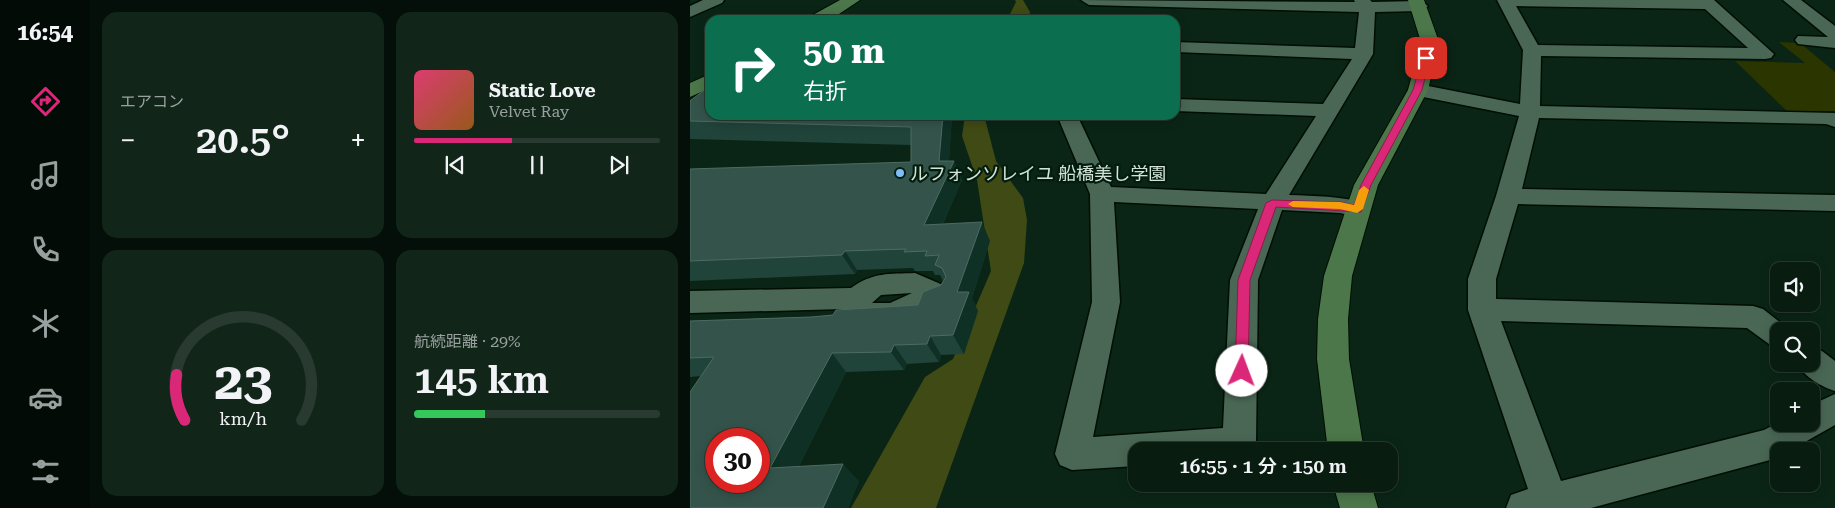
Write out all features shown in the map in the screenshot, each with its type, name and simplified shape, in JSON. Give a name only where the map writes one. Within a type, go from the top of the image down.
[{"type":"street","points":[[690,12],[716,0]]},
{"type":"street","points":[[825,15],[852,0]]},
{"type":"street","points":[[1086,15],[1089,0],[1418,3],[1430,42],[1418,90],[1366,185],[1357,209],[1338,276],[1333,319],[1333,359],[1345,442]]},
{"type":"street","points":[[1791,0],[1835,34]]},
{"type":"street","points":[[1532,50],[1764,54],[1707,2],[1506,1],[1532,50],[1530,112],[1508,196],[1482,279],[1482,310],[1543,506],[1770,444],[1792,432]]},
{"type":"street","points":[[1069,120],[1102,194],[1106,302],[1072,454],[1239,443],[1244,280],[1272,203],[1364,54],[1365,4]]},
{"type":"street","points":[[1804,40],[1835,43]]},
{"type":"street","points":[[1180,47],[1364,54]]},
{"type":"street","points":[[690,91],[705,83]]},
{"type":"street","points":[[1418,90],[1530,112],[1832,118],[1835,121]]},
{"type":"street","points":[[1180,105],[1328,110]]},
{"type":"street","points":[[1102,194],[1340,206],[1357,209]]},
{"type":"street","points":[[1508,196],[1835,203]]},
{"type":"street","points":[[690,302],[857,298]]},
{"type":"street","points":[[1482,310],[1753,317],[1770,329]]},
{"type":"street","points":[[1820,367],[1835,378]]},
{"type":"street","points":[[1820,417],[1835,408]]},
{"type":"street","points":[[1354,492],[1359,508]]},
{"type":"green space","points":[[1015,0],[1023,0],[1030,12],[1030,15],[1010,15],[1016,2]]},
{"type":"green space","points":[[1779,42],[1800,43],[1835,72],[1835,111],[1788,112],[1735,61],[1805,63]]},
{"type":"green space","points":[[964,120],[985,120],[996,161],[1023,198],[1027,220],[1024,263],[936,508],[851,508],[925,377],[953,359],[991,271],[977,180],[962,136]]},
{"type":"building","points":[[705,89],[705,120],[943,120],[939,161],[954,161],[924,225],[982,222],[957,292],[969,292],[953,335],[930,336],[927,344],[894,345],[891,352],[832,353],[770,468],[843,464],[823,508],[690,508],[690,392],[714,357],[690,358],[690,321],[811,317],[833,315],[836,310],[918,305],[923,292],[941,285],[946,277],[942,268],[935,265],[939,255],[925,256],[927,251],[904,252],[906,249],[845,251],[842,255],[690,261],[690,169],[911,162],[911,127],[690,121],[690,101]]},
{"type":"slow traffic","points":[[1293,204],[1340,206],[1357,209],[1364,190]]},
{"type":"place","name":"ルフォンソレイユ 船橋美し学園","points":[[900,173]]},
{"type":"route","points":[[1242,371],[1244,280],[1272,203],[1340,206],[1357,209],[1366,185],[1418,90],[1426,58]]}]
